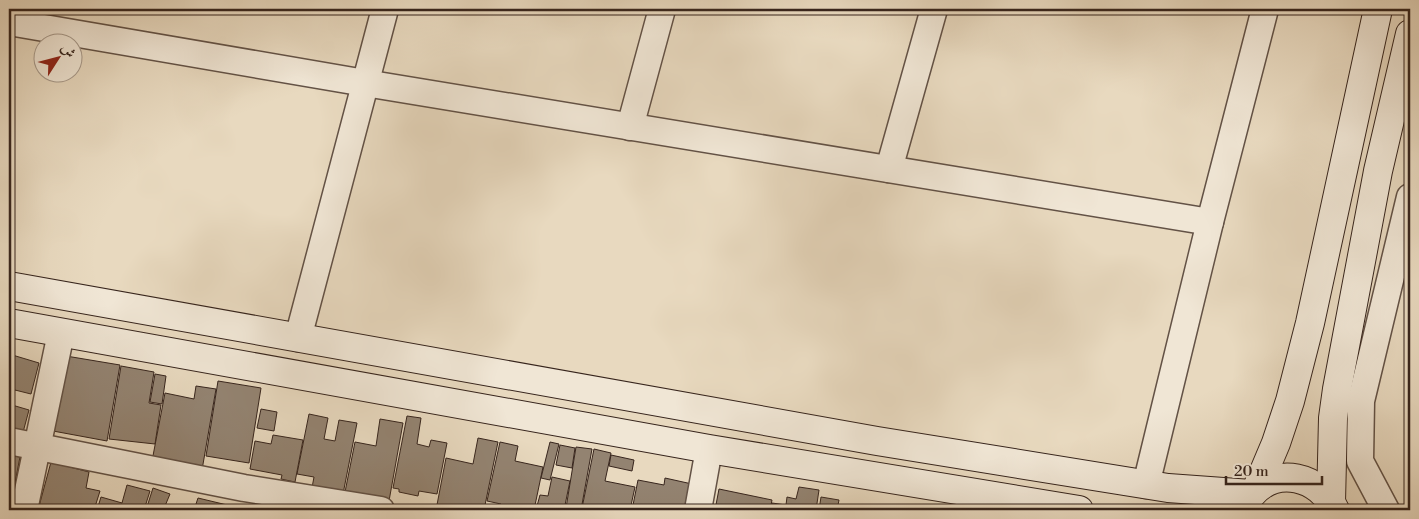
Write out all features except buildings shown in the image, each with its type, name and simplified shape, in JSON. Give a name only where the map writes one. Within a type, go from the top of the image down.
[{"type":"street","points":[[298,338],[385,9]]},
{"type":"street","points":[[630,127],[662,9]]},
{"type":"street","points":[[889,169],[934,9]]},
{"type":"street","points":[[1146,485],[1210,222],[1266,9]]},
{"type":"street","points":[[1250,497],[1279,434],[1290,401],[1310,323],[1378,9]]},
{"type":"street","points":[[9,22],[365,83],[1210,222]]},
{"type":"street","points":[[1334,508],[1333,418],[1337,389],[1378,171],[1410,34]]},
{"type":"street","points":[[1386,510],[1360,461],[1361,401],[1410,197]]},
{"type":"street","points":[[9,286],[877,441],[1146,485],[1250,497],[1272,480],[1289,477],[1305,480],[1320,489],[1334,508]]},
{"type":"street","points":[[9,323],[709,449],[1079,510]]},
{"type":"street","points":[[24,510],[60,333]]},
{"type":"street","points":[[9,441],[244,488],[381,510]]},
{"type":"street","points":[[698,510],[709,449]]}]
